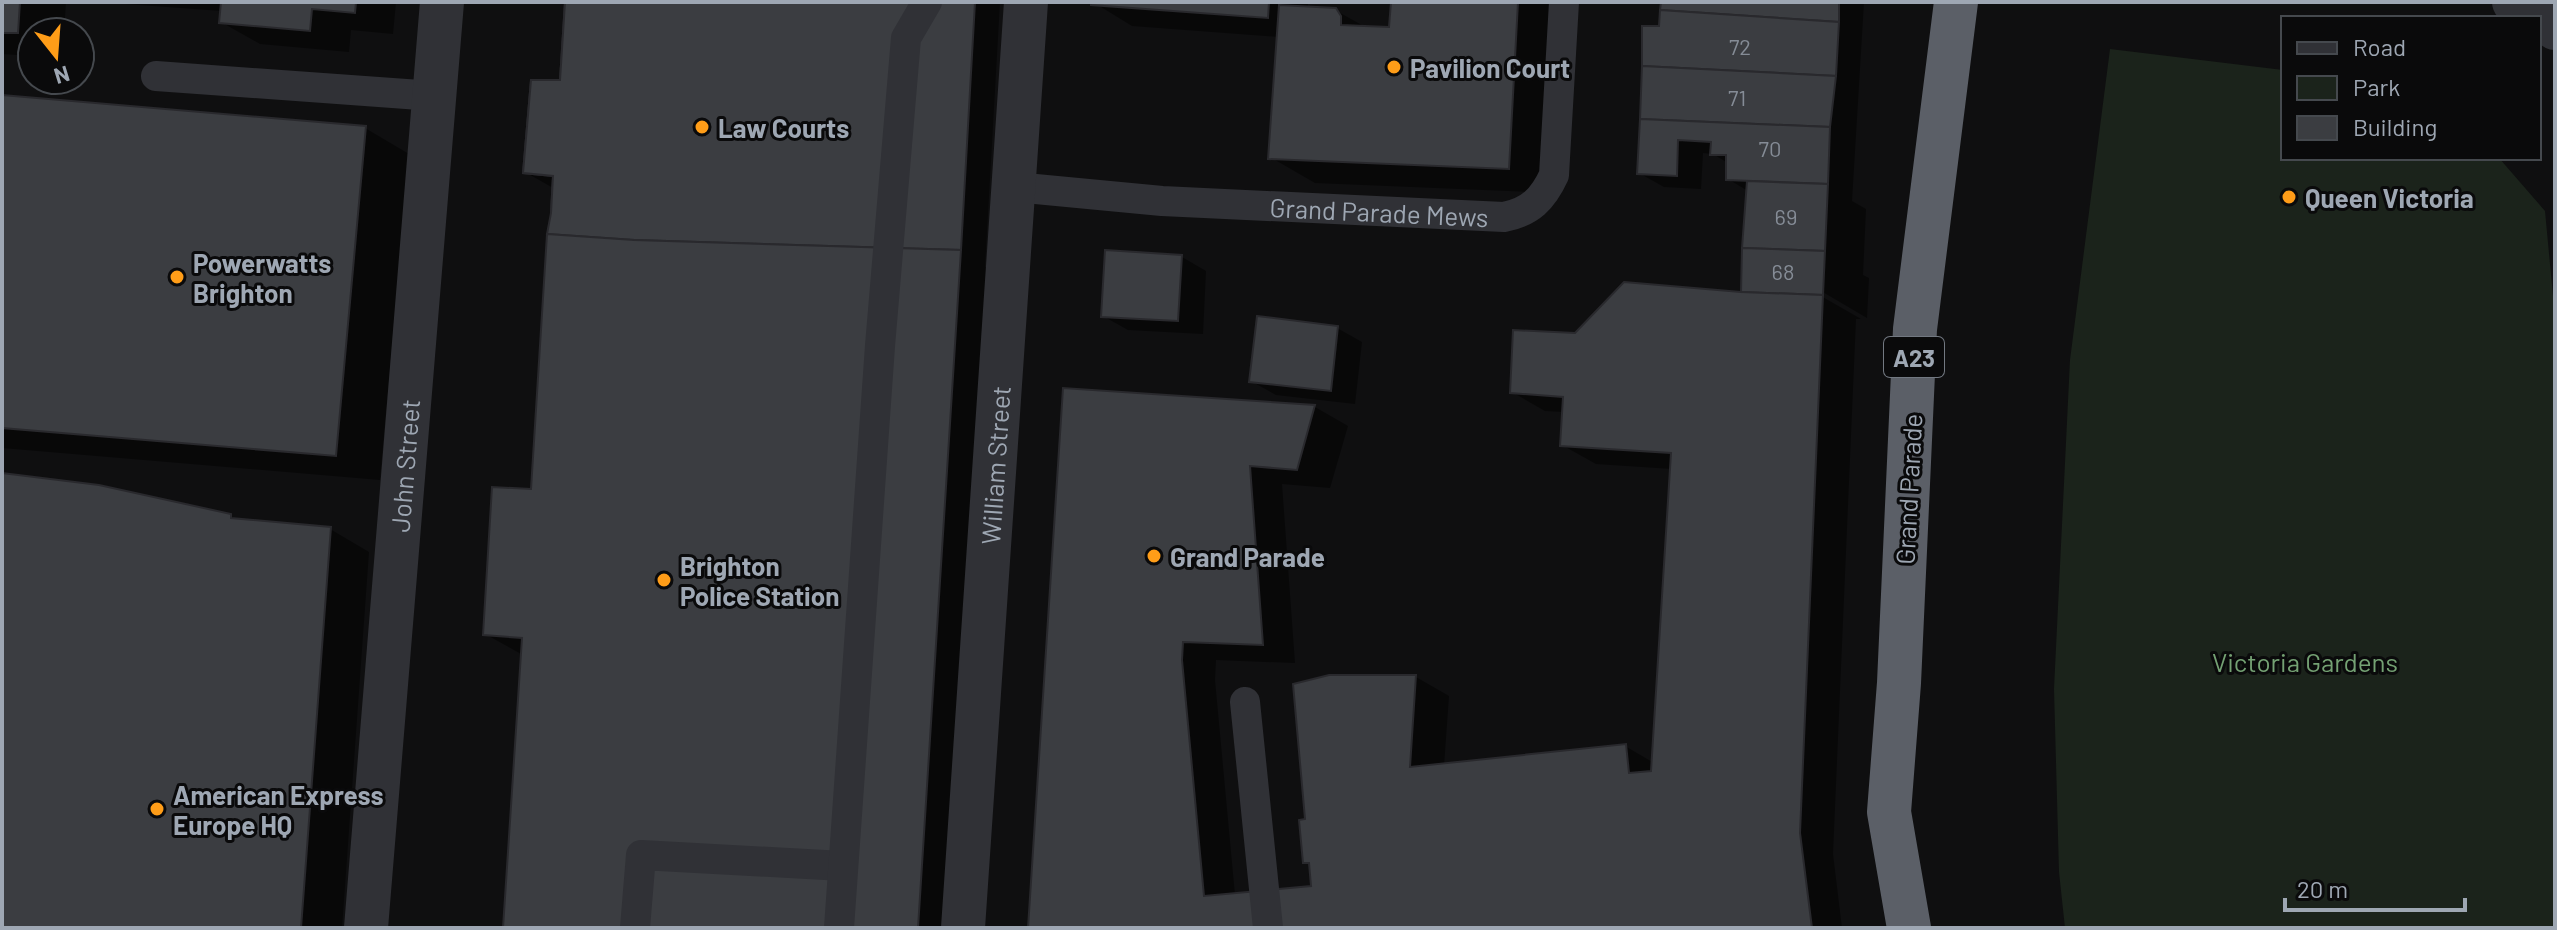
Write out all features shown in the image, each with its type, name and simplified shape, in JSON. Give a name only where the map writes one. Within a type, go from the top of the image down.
[{"type":"highway","name":"Grand Parade","points":[[1909,928],[1889,812],[1899,683],[1915,329],[1956,2]]},
{"type":"street","name":"John Street","points":[[366,928],[442,2]]},
{"type":"street","name":"William Street","points":[[963,928],[1026,2]]},
{"type":"street","points":[[2514,2],[2543,15],[2555,28]]},
{"type":"lane","points":[[839,928],[880,346],[906,38],[927,2]]},
{"type":"lane","name":"Grand Parade Mews","points":[[1014,187],[1162,201],[1504,217],[1520,214],[1541,199],[1554,175],[1564,2]]},
{"type":"lane","points":[[156,76],[434,96]]},
{"type":"lane","points":[[1245,702],[1268,928]]},
{"type":"lane","points":[[635,928],[641,855],[843,866]]},
{"type":"green space","name":"Victoria Gardens","points":[[2110,49],[2281,70],[2281,160],[2501,160],[2545,211],[2555,317],[2555,928],[2065,928],[2059,872],[2054,689],[2070,360]]},
{"type":"building","points":[[2,2],[20,2],[16,33],[2,33]]},
{"type":"building","points":[[221,2],[356,2],[355,13],[312,9],[310,31],[219,23]]},
{"type":"building","name":"Law Courts","points":[[565,2],[910,2],[909,12],[885,10],[871,233],[799,229],[800,215],[617,202],[615,218],[551,213],[553,176],[523,173],[531,80],[560,80]]},
{"type":"building","name":"Law Courts","points":[[565,2],[975,2],[961,250],[634,240],[547,234],[553,176],[523,173],[531,80],[560,80]]},
{"type":"building","points":[[1091,2],[1269,2],[1268,18],[1091,5]]},
{"type":"building","name":"Pavilion Court","points":[[1391,2],[1518,2],[1509,169],[1268,159],[1279,5],[1336,8],[1341,16],[1341,25],[1389,27]]},
{"type":"building","points":[[1661,2],[1839,2],[1839,22],[1660,10]]},
{"type":"building","points":[[1660,10],[1839,22],[1836,76],[1642,66],[1642,26],[1659,26]]},
{"type":"building","points":[[1642,66],[1836,76],[1830,127],[1640,119]]},
{"type":"building","name":"Powerwatts Brighton","points":[[2,95],[366,126],[336,456],[2,428]]},
{"type":"building","points":[[1640,119],[1830,127],[1828,184],[1726,180],[1726,155],[1710,155],[1711,142],[1678,140],[1677,176],[1637,174]]},
{"type":"building","points":[[1747,181],[1828,184],[1825,251],[1742,248]]},
{"type":"building","points":[[547,234],[634,240],[961,250],[918,928],[503,928],[522,638],[483,635],[492,487],[531,489]]},
{"type":"building","points":[[1742,248],[1825,251],[1823,295],[1741,292]]},
{"type":"building","points":[[1105,250],[1182,255],[1178,321],[1101,317]]},
{"type":"building","name":"Grand Parade","points":[[1624,282],[1823,295],[1800,833],[1812,928],[1028,928],[1063,388],[1315,405],[1297,470],[1250,466],[1263,645],[1183,642],[1182,660],[1204,896],[1311,886],[1309,863],[1303,863],[1299,820],[1305,819],[1293,684],[1329,675],[1416,675],[1410,767],[1626,744],[1629,773],[1651,771],[1671,453],[1560,446],[1563,397],[1510,393],[1513,330],[1575,333]]},
{"type":"building","points":[[1257,316],[1338,326],[1331,391],[1249,382]]},
{"type":"building","name":"American Express Europe HQ","points":[[2,473],[99,485],[231,514],[231,518],[331,527],[301,928],[2,928]]},
{"type":"place","name":"Pavilion Court","points":[[1394,67]]},
{"type":"place","name":"Law Courts","points":[[702,127]]},
{"type":"place","name":"Queen Victoria","points":[[2289,197]]},
{"type":"place","name":"Powerwatts Brighton","points":[[177,277]]},
{"type":"place","name":"Grand Parade","points":[[1154,556]]},
{"type":"place","name":"Brighton Police Station","points":[[664,580]]},
{"type":"place","name":"American Express Europe HQ","points":[[157,809]]}]
